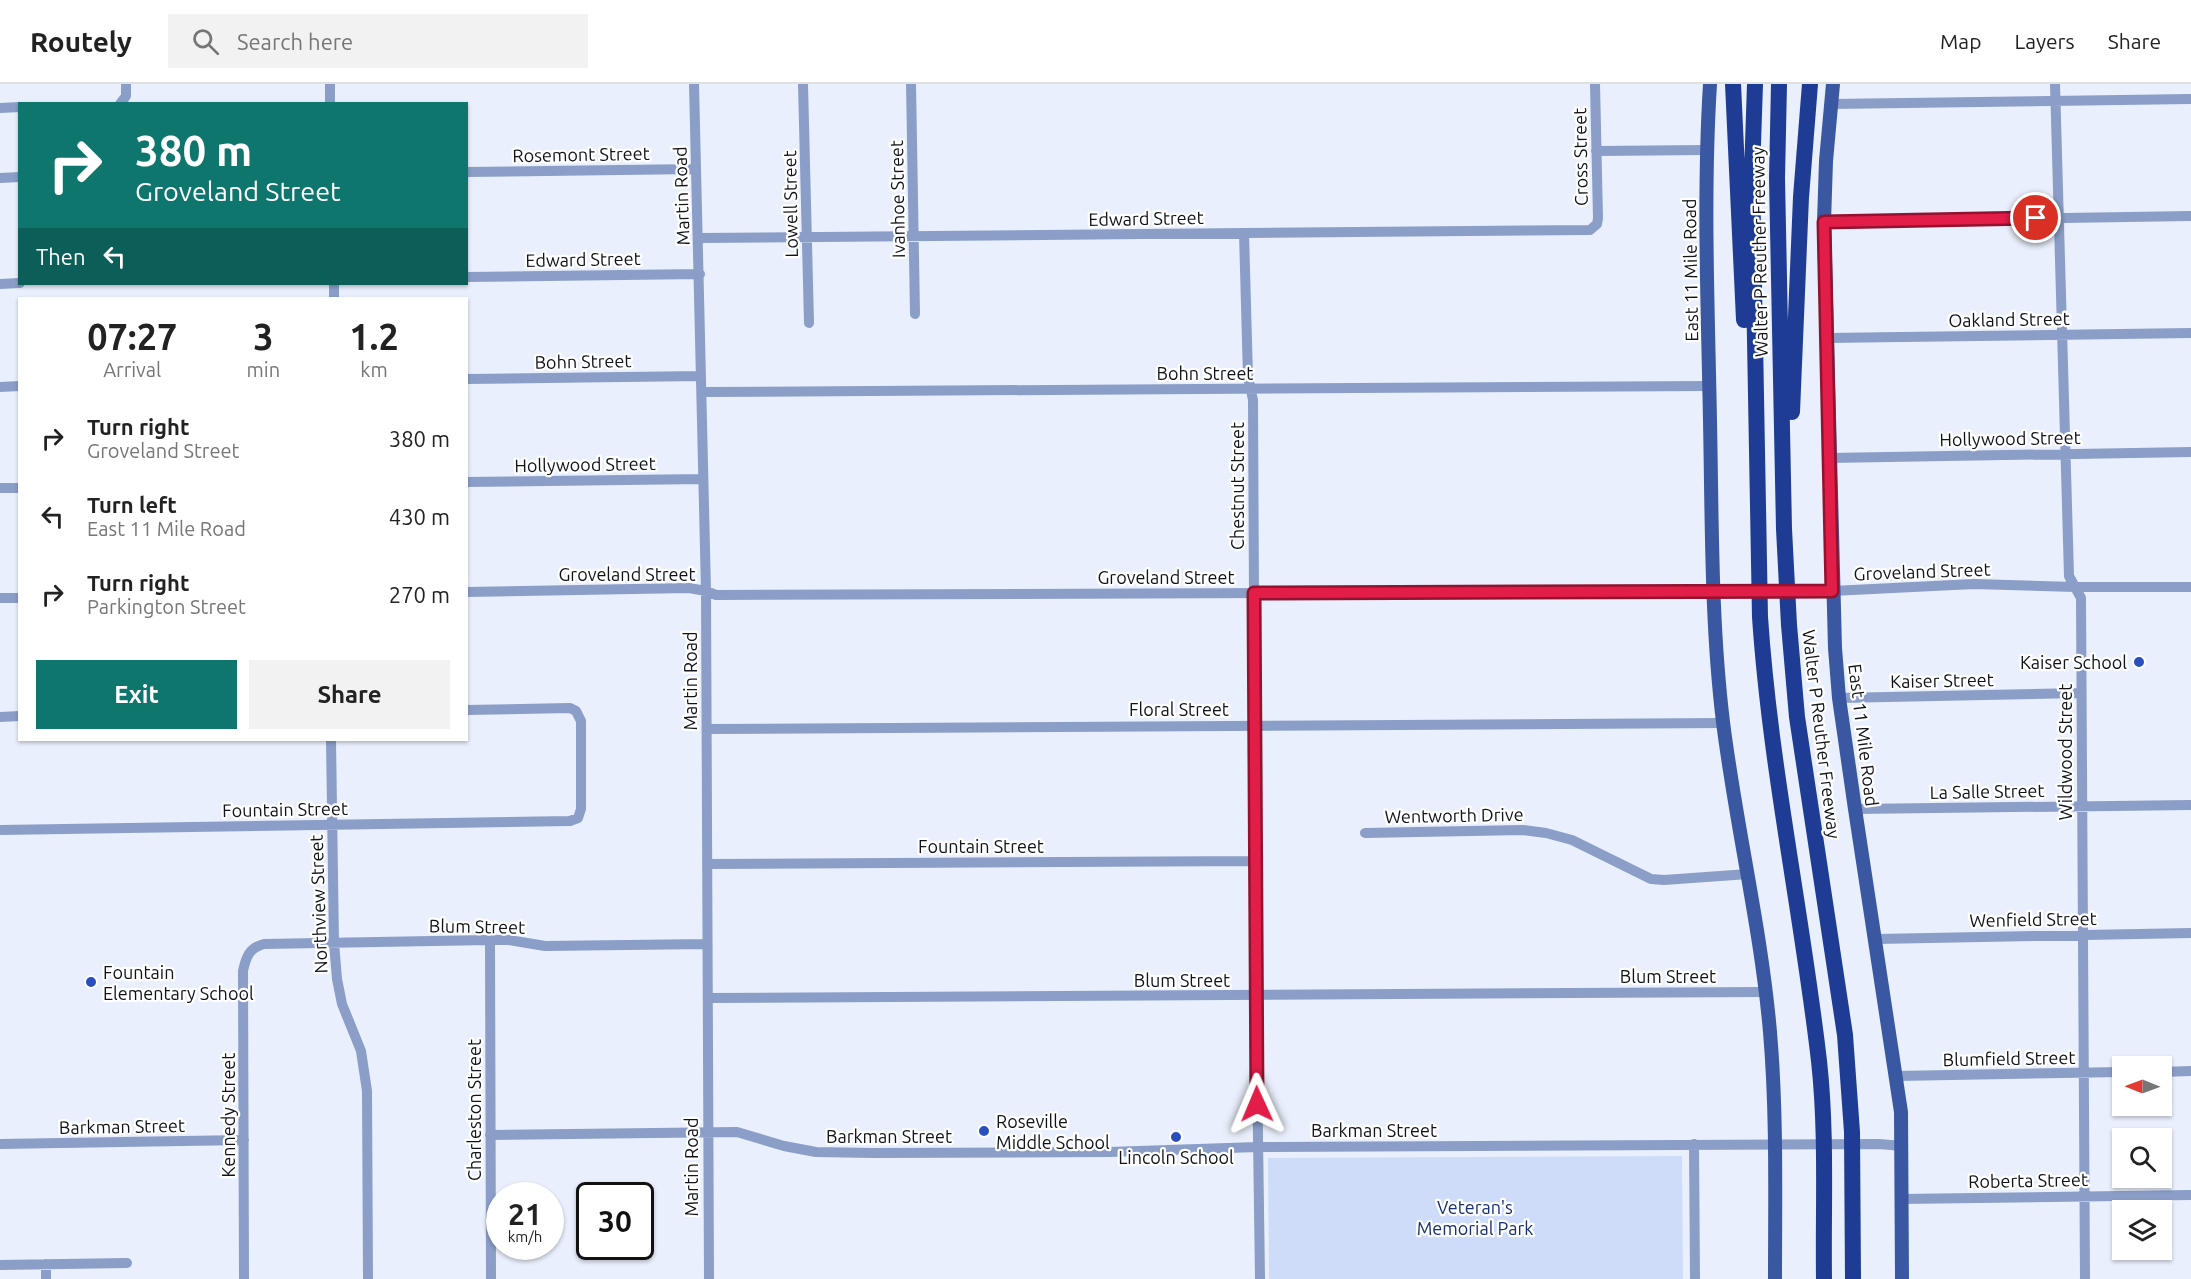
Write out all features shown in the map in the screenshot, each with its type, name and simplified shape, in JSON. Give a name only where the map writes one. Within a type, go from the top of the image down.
[{"type":"highway","points":[[1732,84],[1746,350],[1757,416]]},
{"type":"highway","name":"Walter P Reuther Freeway","points":[[1755,84],[1752,174],[1760,617],[1764,676],[1775,765],[1820,1063],[1824,1279]]},
{"type":"highway","name":"Walter P Reuther Freeway","points":[[1779,84],[1777,189],[1786,565],[1791,661],[1797,717],[1839,990],[1848,1070],[1852,1132],[1853,1279]]},
{"type":"highway","points":[[1786,565],[1794,530],[1792,407],[1801,197],[1810,84]]},
{"type":"main road","name":"East 11 Mile Road","points":[[1710,84],[1706,150],[1713,591],[1723,723],[1748,874],[1771,1048],[1775,1279]]},
{"type":"main road","name":"East 11 Mile Road","points":[[1833,84],[1826,161],[1824,222],[1832,591],[1839,698],[1901,1112],[1902,1279]]},
{"type":"street","points":[[122,102],[126,96],[126,84]]},
{"type":"street","points":[[330,84],[330,102]]},
{"type":"street","name":"Martin Road","points":[[694,84],[706,591],[708,1279]]},
{"type":"street","name":"Lowell Street","points":[[803,84],[809,323]]},
{"type":"street","name":"Ivanhoe Street","points":[[911,84],[915,314]]},
{"type":"street","name":"Cross Street","points":[[1594,228],[1598,218],[1595,84]]},
{"type":"street","name":"Wildwood Street","points":[[2055,84],[2068,576],[2081,598],[2085,1279]]},
{"type":"street","points":[[1831,104],[2191,99]]},
{"type":"street","points":[[0,108],[18,107]]},
{"type":"street","points":[[1596,151],[1706,150]]},
{"type":"street","name":"Rosemont Street","points":[[468,172],[696,169]]},
{"type":"street","points":[[0,178],[18,177]]},
{"type":"street","points":[[1824,222],[2191,216]]},
{"type":"street","name":"Edward Street","points":[[699,238],[1584,230],[1594,228]]},
{"type":"street","name":"Chestnut Street","points":[[1244,233],[1248,377],[1253,400],[1257,1147],[1260,1279]]},
{"type":"street","name":"Edward Street","points":[[468,277],[700,274]]},
{"type":"street","points":[[0,284],[18,283]]},
{"type":"street","name":"Oakland Street","points":[[1827,338],[2191,333]]},
{"type":"street","name":"Bohn Street","points":[[468,380],[701,376]]},
{"type":"street","points":[[0,387],[18,386]]},
{"type":"street","name":"Bohn Street","points":[[702,392],[1710,386]]},
{"type":"street","name":"Hollywood Street","points":[[1829,458],[2191,452]]},
{"type":"street","name":"Hollywood Street","points":[[468,482],[704,479]]},
{"type":"street","points":[[0,488],[18,488]]},
{"type":"street","name":"Groveland Street","points":[[468,592],[689,588],[716,595],[1832,591],[1974,584],[2075,587],[2191,586]]},
{"type":"street","points":[[0,598],[18,598]]},
{"type":"street","name":"Kaiser Street","points":[[1839,698],[2081,693]]},
{"type":"street","name":"Fountain Street","points":[[0,830],[570,822],[578,818],[581,809],[581,721],[576,711],[570,708],[468,710]]},
{"type":"street","points":[[0,717],[18,716]]},
{"type":"street","name":"Floral Street","points":[[707,729],[1723,723]]},
{"type":"street","name":"Northview Street","points":[[331,741],[334,943],[339,992],[362,1051],[368,1091],[368,1279]]},
{"type":"street","name":"La Salle Street","points":[[1855,809],[2191,806]]},
{"type":"street","name":"Wentworth Drive","points":[[1365,832],[1523,830],[1572,840],[1651,879],[1748,874]]},
{"type":"street","name":"Fountain Street","points":[[707,864],[1256,861]]},
{"type":"street","name":"Wenfield Street","points":[[1876,939],[2191,933]]},
{"type":"street","name":"Blum Street","points":[[249,952],[264,944],[489,940],[509,940],[545,946],[707,944]]},
{"type":"street","name":"Charleston Street","points":[[489,940],[491,1279]]},
{"type":"street","name":"Kennedy Street","points":[[244,1279],[243,971],[249,952]]},
{"type":"street","name":"Blum Street","points":[[708,998],[1764,992]]},
{"type":"street","points":[[2172,1072],[2191,1071]]},
{"type":"street","name":"Blumfield Street","points":[[1896,1077],[2112,1072]]},
{"type":"street","name":"Barkman Street","points":[[490,1135],[738,1132],[784,1146],[816,1152],[1109,1152],[1257,1147],[1694,1144],[1902,1146]]},
{"type":"street","name":"Barkman Street","points":[[0,1144],[244,1140]]},
{"type":"street","points":[[1694,1144],[1695,1279]]},
{"type":"street","name":"Roberta Street","points":[[1901,1199],[2191,1195]]},
{"type":"street","points":[[0,1265],[127,1263]]},
{"type":"street","points":[[46,1264],[46,1279]]},
{"type":"green space","name":"Veteran's Memorial Park","points":[[1682,1156],[1683,1279],[1269,1279],[1268,1158]]},
{"type":"place","name":"Kaiser School","points":[[2139,662]]},
{"type":"place","name":"Fountain Elementary School","points":[[91,982]]},
{"type":"place","name":"Roseville Middle School","points":[[984,1131]]},
{"type":"place","name":"Lincoln School","points":[[1176,1137]]},
{"type":"route","points":[[1257,1104],[1254,593],[1832,591],[1824,222],[2036,218]]}]
